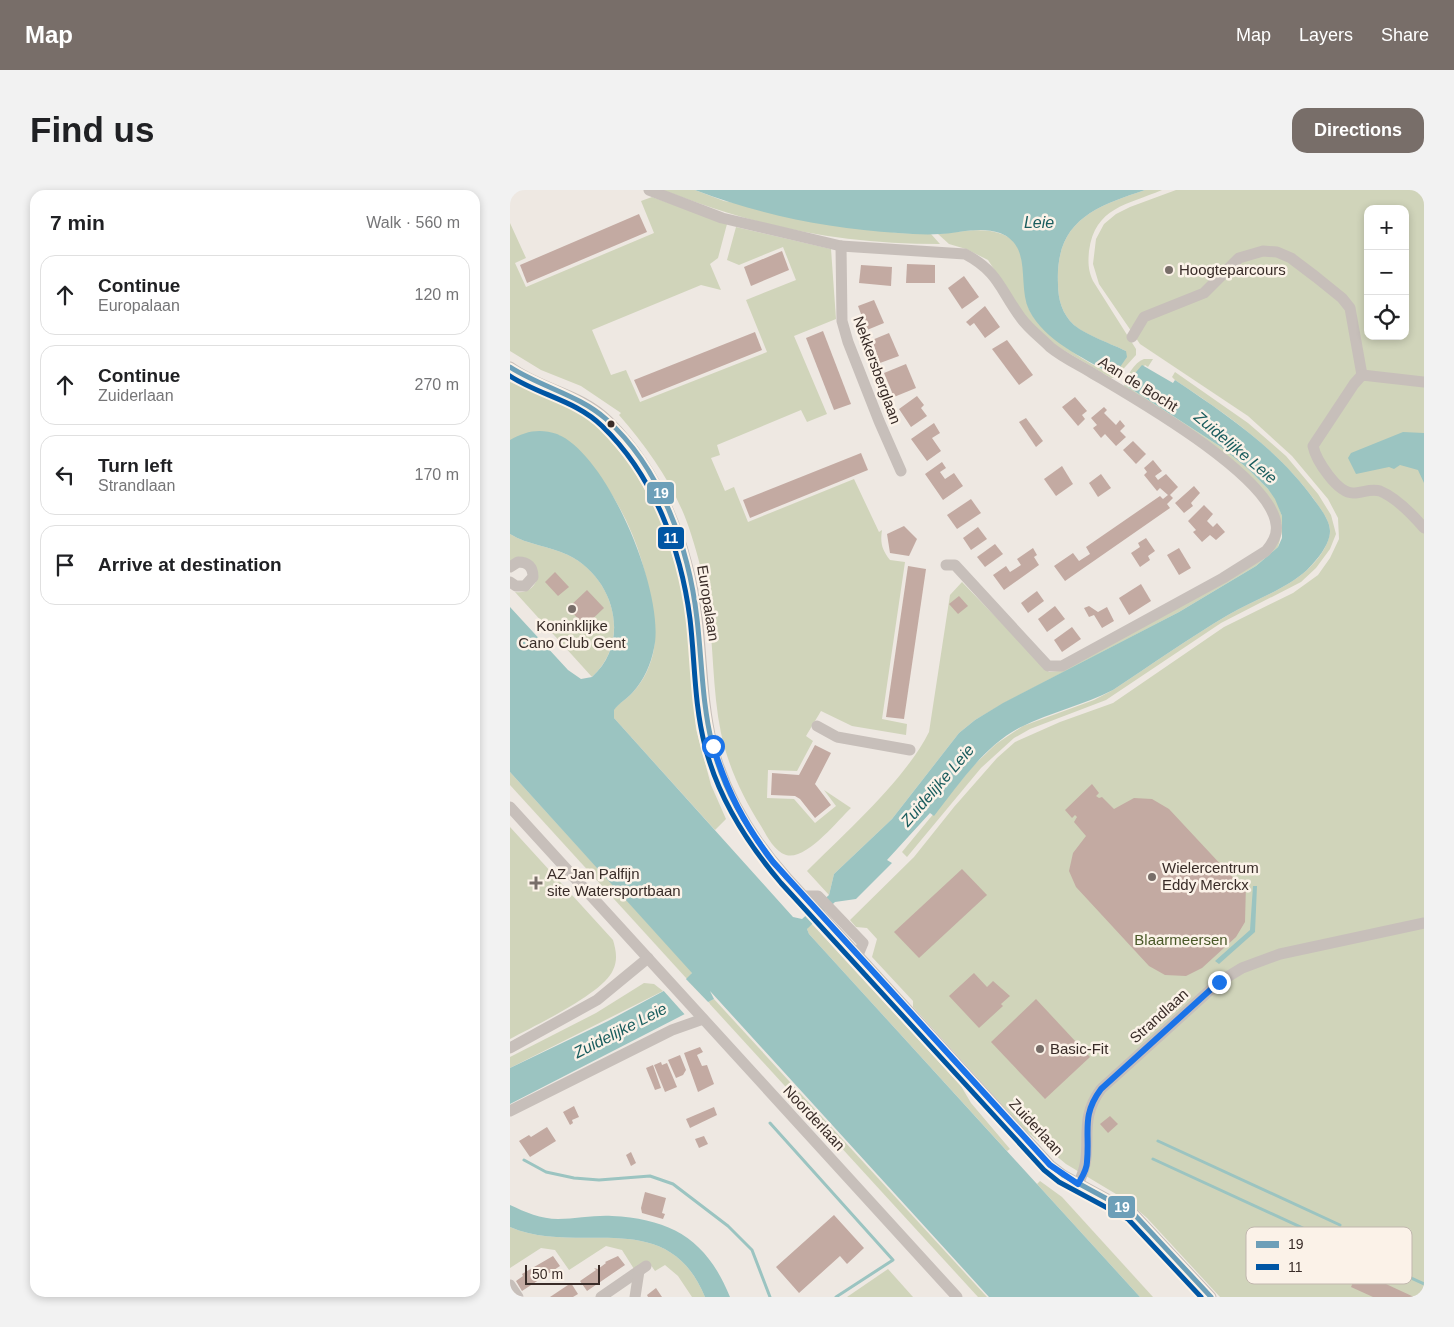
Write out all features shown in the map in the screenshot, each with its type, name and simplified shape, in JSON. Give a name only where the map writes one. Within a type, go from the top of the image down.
[{"type":"street","name":"Aan de Bocht","points":[[649,190],[722,218],[841,246],[964,254],[985,265],[1002,287],[1021,319],[1052,348],[1166,419],[1220,457],[1261,495],[1274,514],[1277,526],[1271,545],[1266,551],[1223,578],[1062,666],[1048,666],[955,565],[946,565]]},
{"type":"street","name":"Nekkersberglaan","points":[[841,246],[840,311],[848,342],[901,471]]},
{"type":"street","points":[[1132,338],[1144,317],[1204,293],[1239,258],[1263,250],[1277,252],[1291,258],[1316,277],[1342,298],[1350,308],[1362,375]]},
{"type":"street","name":"Europalaan","points":[[510,367],[535,382],[575,396],[593,406],[623,438],[661,495],[678,533],[693,588],[708,725],[721,773],[740,814],[754,837],[773,862],[811,898]]},
{"type":"street","points":[[1362,375],[1424,382]]},
{"type":"street","points":[[1362,375],[1313,446],[1316,456],[1343,490],[1354,493],[1380,491],[1402,506],[1424,528]]},
{"type":"street","points":[[510,567],[518,562],[523,562],[531,567],[533,577],[525,586],[516,586],[510,582]]},
{"type":"street","points":[[818,726],[838,737],[910,750]]},
{"type":"street","name":"Noorderlaan","points":[[510,807],[958,1297]]},
{"type":"street","name":"Zuiderlaan","points":[[811,898],[829,916],[858,955],[1050,1165],[1078,1184],[1133,1213],[1212,1297]]},
{"type":"street","name":"Strandlaan","points":[[1078,1184],[1087,1162],[1088,1112],[1101,1089],[1219,982],[1242,968],[1280,954],[1424,923]]},
{"type":"street","points":[[1412,925],[1424,933]]},
{"type":"street","points":[[510,1048],[597,1000],[648,958]]},
{"type":"street","points":[[510,1111],[701,1017]]},
{"type":"street","points":[[601,1297],[616,1293],[643,1268],[635,1297]]},
{"type":"street","points":[[510,1285],[518,1297]]},
{"type":"green space","points":[[663,190],[695,190],[724,201],[897,233],[931,234],[940,244],[867,241],[799,231],[732,214]]},
{"type":"green space","points":[[1145,190],[1162,190],[1125,204],[1106,216],[1092,236],[1089,251],[1089,266],[1093,281],[1136,349],[1136,355],[1116,377],[1111,378],[1053,344],[1025,317],[988,260],[966,249],[949,244],[938,234],[978,230],[989,231],[999,233],[1015,243],[1019,248],[1023,264],[1028,306],[1032,315],[1064,346],[1091,364],[1113,374],[1118,370],[1126,351],[1085,332],[1070,321],[1064,311],[1059,295],[1059,263],[1063,245],[1071,231],[1081,220],[1109,203]]},
{"type":"green space","name":"Blaarmeersen","points":[[1176,190],[1424,190],[1424,1297],[1220,1297],[1147,1218],[1126,1200],[1066,1164],[1025,1130],[913,1007],[913,1001],[872,957],[877,939],[867,928],[856,927],[850,920],[914,857],[997,758],[1015,742],[1060,722],[1113,703],[1224,627],[1293,593],[1318,575],[1330,558],[1339,539],[1338,518],[1328,499],[1292,456],[1248,416],[1140,344],[1099,284],[1093,264],[1096,239],[1104,224],[1116,214],[1130,207]]},
{"type":"green space","points":[[652,197],[727,224],[718,258],[710,264],[721,290],[701,285],[592,330],[611,375],[626,370],[640,402],[767,352],[746,300],[796,280],[783,247],[739,265],[727,260],[736,227],[831,249],[836,319],[794,336],[827,414],[807,422],[801,410],[717,445],[720,455],[711,458],[725,491],[734,487],[748,522],[854,479],[879,532],[882,530],[881,539],[885,553],[890,560],[905,562],[882,719],[907,724],[906,735],[852,726],[821,711],[806,736],[813,741],[797,771],[768,770],[767,798],[794,799],[815,823],[836,806],[824,790],[851,808],[821,839],[803,852],[794,855],[782,853],[771,843],[742,793],[732,770],[718,716],[706,592],[694,542],[685,517],[670,486],[652,457],[619,415],[621,413],[581,386],[541,370],[510,351],[510,223],[526,258],[515,263],[526,287],[654,233],[641,201]]},
{"type":"green space","points":[[1144,359],[1153,359],[1148,367],[1145,365],[1125,385],[1221,447],[1247,468],[1268,489],[1276,499],[1282,516],[1283,528],[1278,547],[1256,566],[1179,612],[975,720],[959,733],[892,819],[834,874],[829,895],[807,871],[890,787],[905,769],[929,732],[950,595],[962,582],[1049,672],[1059,671],[1273,546],[1271,501],[1124,386],[1131,370]]},
{"type":"green space","points":[[1175,372],[1248,423],[1286,456],[1318,494],[1331,515],[1336,534],[1330,549],[1316,568],[1301,582],[1221,623],[1106,700],[1030,729],[1014,738],[981,768],[907,857],[902,852],[973,766],[996,744],[1023,726],[1094,700],[1113,690],[1213,624],[1298,577],[1315,562],[1325,548],[1330,527],[1324,514],[1299,480],[1249,433],[1175,380],[1172,377]]},
{"type":"green space","points":[[510,382],[567,405],[593,421],[630,464],[660,516],[681,584],[687,622],[696,729],[711,785],[726,819],[715,830],[614,718],[613,710],[637,688],[647,672],[655,641],[649,591],[643,566],[635,541],[611,494],[596,472],[559,435],[510,510]]},
{"type":"green space","name":"Koninklijke Cano Club Gent","points":[[510,534],[524,541],[568,555],[584,565],[597,578],[606,594],[612,611],[614,628],[612,646],[604,662],[592,677],[515,592],[523,592],[530,589],[538,575],[510,561]]},
{"type":"green space","points":[[510,772],[692,972],[691,976],[687,979],[510,785]]},
{"type":"green space","name":"AZ Jan Palfijn site Watersportbaan","points":[[510,827],[613,940],[616,962],[607,979],[583,999],[510,1039]]},
{"type":"green space","points":[[811,923],[961,1086],[971,1103],[1010,1149],[1007,1151],[809,934],[807,929]]},
{"type":"green space","points":[[644,983],[654,984],[663,991],[510,1068],[510,1057],[596,1013]]},
{"type":"green space","points":[[714,999],[987,1297],[978,1297],[708,1002]]},
{"type":"green space","points":[[1040,1181],[1062,1197],[1153,1297],[1140,1297],[1037,1184]]},
{"type":"green space","points":[[510,1227],[537,1235],[564,1238],[619,1238],[645,1242],[668,1251],[689,1269],[705,1297],[692,1297],[678,1276],[665,1265],[655,1271],[648,1261],[634,1269],[622,1250],[606,1246],[569,1270],[555,1250],[541,1248],[510,1268]]},
{"type":"green space","points":[[888,1269],[913,1297],[847,1297]]},
{"type":"water","name":"Leie","points":[[695,190],[1145,190],[1109,203],[1081,220],[1071,231],[1063,245],[1059,263],[1059,295],[1066,316],[1074,325],[1085,332],[1126,351],[1127,357],[1118,370],[1111,374],[1065,347],[1044,331],[1029,310],[1024,289],[1021,256],[1017,247],[1010,239],[1000,233],[978,230],[919,234],[846,228],[770,214]]},
{"type":"water","name":"Zuidelijke Leie","points":[[1142,365],[1173,383],[1175,380],[1214,406],[1251,434],[1285,465],[1315,501],[1327,519],[1330,527],[1328,542],[1314,562],[1298,577],[1213,624],[1113,690],[1021,727],[995,744],[973,766],[934,816],[930,813],[887,860],[892,863],[856,899],[835,902],[807,929],[809,934],[1140,1297],[989,1297],[710,991],[714,999],[510,1104],[510,1068],[608,1021],[686,979],[692,973],[510,772],[510,607],[568,670],[581,679],[592,677],[604,662],[612,646],[614,628],[612,611],[606,594],[597,578],[584,565],[561,552],[524,541],[510,534],[510,440],[521,434],[533,431],[557,434],[577,447],[596,469],[614,497],[630,529],[642,563],[651,596],[655,625],[654,648],[646,672],[633,692],[614,710],[614,718],[793,917],[802,919],[829,895],[834,874],[892,819],[959,733],[975,720],[1003,703],[1179,612],[1256,566],[1278,547],[1282,538],[1282,516],[1275,499],[1268,489],[1247,468],[1221,447],[1125,385]]},
{"type":"water","points":[[1403,432],[1424,433],[1424,483],[1418,470],[1400,465],[1394,469],[1389,467],[1356,474],[1348,458],[1351,453]]},
{"type":"water","points":[[1253,886],[1257,886],[1255,932],[1219,964],[1215,961],[1250,930]]},
{"type":"water","points":[[510,1205],[527,1213],[545,1218],[565,1219],[612,1216],[653,1222],[670,1228],[685,1236],[698,1247],[721,1277],[730,1297],[705,1297],[689,1269],[668,1251],[645,1242],[619,1238],[564,1238],[537,1235],[510,1227]]},
{"type":"pier","points":[[684,977],[710,1004],[687,1017],[662,989]]},
{"type":"building","points":[[639,214],[647,232],[527,283],[520,265]]},
{"type":"building","points":[[782,251],[789,270],[751,286],[744,267]]},
{"type":"building","points":[[907,264],[935,265],[935,283],[906,283]]},
{"type":"building","points":[[861,265],[892,267],[891,286],[859,283]]},
{"type":"building","points":[[964,276],[979,297],[962,309],[948,288]]},
{"type":"building","points":[[874,300],[884,323],[867,330],[858,306]]},
{"type":"building","points":[[985,306],[1000,327],[985,338],[974,323],[970,326],[966,322]]},
{"type":"building","points":[[823,331],[851,404],[834,410],[806,338]]},
{"type":"building","points":[[755,332],[762,350],[642,398],[634,380]]},
{"type":"building","points":[[889,333],[899,356],[880,363],[872,340]]},
{"type":"building","points":[[1007,340],[1033,375],[1019,385],[992,349]]},
{"type":"building","points":[[906,364],[916,388],[894,397],[884,373]]},
{"type":"building","points":[[917,396],[924,405],[921,408],[927,416],[911,427],[899,409]]},
{"type":"building","points":[[1075,397],[1087,411],[1082,415],[1085,419],[1078,426],[1062,407]]},
{"type":"building","points":[[1104,407],[1107,410],[1104,413],[1116,425],[1120,420],[1125,426],[1120,431],[1126,437],[1116,446],[1105,434],[1101,438],[1093,428],[1097,425],[1091,418]]},
{"type":"building","points":[[1026,418],[1043,441],[1036,447],[1019,422]]},
{"type":"building","points":[[934,423],[940,433],[932,438],[941,451],[927,461],[911,439]]},
{"type":"building","points":[[1133,441],[1146,454],[1136,464],[1123,450]]},
{"type":"building","points":[[861,453],[868,470],[750,518],[743,500]]},
{"type":"building","points":[[1153,460],[1162,471],[1155,476],[1158,480],[1166,474],[1178,487],[1170,495],[1173,498],[1167,504],[1170,508],[1065,581],[1054,566],[1073,553],[1079,561],[1090,554],[1086,547],[1160,496],[1163,499],[1168,495],[1160,488],[1157,491],[1144,475],[1147,472],[1144,468]]},
{"type":"building","points":[[942,462],[946,468],[940,472],[945,479],[954,473],[963,486],[943,500],[925,474]]},
{"type":"building","points":[[1062,466],[1073,484],[1056,496],[1044,479]]},
{"type":"building","points":[[1101,474],[1111,488],[1098,497],[1089,483]]},
{"type":"building","points":[[1194,486],[1200,493],[1191,503],[1193,506],[1184,513],[1175,503]]},
{"type":"building","points":[[971,499],[981,513],[957,529],[947,515]]},
{"type":"building","points":[[1204,505],[1213,514],[1207,521],[1213,527],[1217,523],[1225,532],[1216,540],[1210,535],[1202,542],[1193,532],[1196,530],[1188,521]]},
{"type":"building","points":[[904,526],[917,539],[909,556],[890,553],[887,534]]},
{"type":"building","points":[[978,527],[987,539],[971,550],[963,538]]},
{"type":"building","points":[[1146,538],[1155,551],[1148,556],[1150,560],[1140,567],[1131,553],[1140,547],[1138,543]]},
{"type":"building","points":[[995,544],[1003,554],[985,567],[977,557]]},
{"type":"building","points":[[1033,548],[1037,555],[1034,557],[1039,565],[1004,590],[993,575],[1006,566],[1010,572],[1021,565],[1017,559]]},
{"type":"building","points":[[1179,548],[1191,568],[1179,575],[1167,555]]},
{"type":"building","points":[[908,566],[926,569],[904,719],[886,717]]},
{"type":"building","points":[[555,572],[569,587],[558,596],[545,582]]},
{"type":"building","points":[[1141,584],[1151,601],[1129,615],[1119,598]]},
{"type":"building","points":[[587,590],[604,608],[585,626],[568,608]]},
{"type":"building","points":[[1037,591],[1044,601],[1028,613],[1021,603]]},
{"type":"building","points":[[959,596],[968,606],[958,614],[949,604]]},
{"type":"building","points":[[1055,606],[1065,619],[1047,632],[1038,619]]},
{"type":"building","points":[[1089,606],[1098,612],[1107,607],[1114,621],[1102,628],[1094,615],[1089,617],[1084,608]]},
{"type":"building","points":[[1072,627],[1081,639],[1062,652],[1054,640]]},
{"type":"building","points":[[815,745],[831,753],[815,784],[831,805],[815,818],[800,799],[795,796],[771,795],[772,773],[799,775]]},
{"type":"building","name":"Wielercentrum Eddy Merckx","points":[[1092,784],[1099,793],[1096,796],[1102,797],[1114,809],[1134,798],[1152,799],[1169,809],[1238,883],[1246,884],[1245,922],[1236,937],[1202,968],[1186,976],[1165,975],[1149,966],[1076,887],[1069,871],[1073,853],[1086,836],[1074,822],[1077,817],[1075,815],[1072,818],[1065,810]]},
{"type":"building","points":[[962,869],[987,895],[919,958],[894,932]]},
{"type":"building","points":[[974,973],[987,987],[993,981],[1010,996],[1001,1004],[1003,1006],[979,1028],[949,996]]},
{"type":"building","name":"Basic-Fit","points":[[1036,999],[1090,1057],[1045,1099],[991,1042]]},
{"type":"building","points":[[700,1047],[703,1052],[697,1055],[702,1066],[707,1065],[714,1084],[698,1092],[684,1053]]},
{"type":"building","points":[[680,1055],[686,1070],[683,1075],[676,1078],[668,1060]]},
{"type":"building","points":[[661,1062],[662,1065],[667,1063],[677,1087],[665,1092],[654,1065]]},
{"type":"building","points":[[653,1065],[661,1088],[655,1090],[646,1068]]},
{"type":"building","points":[[574,1106],[579,1117],[572,1120],[573,1123],[570,1125],[563,1112]]},
{"type":"building","points":[[714,1107],[717,1115],[690,1128],[686,1119]]},
{"type":"building","points":[[1110,1116],[1118,1124],[1108,1133],[1100,1124]]},
{"type":"building","points":[[547,1127],[556,1141],[530,1157],[519,1141],[529,1135],[531,1137]]},
{"type":"building","points":[[704,1136],[708,1144],[699,1148],[695,1139]]},
{"type":"building","points":[[631,1152],[636,1163],[631,1166],[626,1155]]},
{"type":"building","points":[[645,1192],[666,1198],[662,1213],[665,1214],[663,1219],[642,1213],[641,1208]]},
{"type":"building","points":[[834,1215],[864,1248],[847,1264],[840,1256],[799,1293],[776,1267]]},
{"type":"building","points":[[553,1256],[560,1266],[522,1291],[516,1281],[523,1276],[522,1274]]},
{"type":"building","points":[[618,1256],[625,1265],[587,1291],[580,1281],[596,1270],[594,1268],[598,1269],[605,1262]]},
{"type":"building","points":[[571,1283],[578,1294],[573,1297],[550,1297]]},
{"type":"building","points":[[1352,1284],[1386,1284],[1414,1297],[1373,1297],[1351,1287]]},
{"type":"building","points":[[656,1288],[662,1297],[648,1297],[647,1295]]},
{"type":"waterway","points":[[770,1123],[893,1260],[836,1297]]},
{"type":"waterway","points":[[1158,1141],[1340,1225]]},
{"type":"waterway","points":[[1153,1159],[1300,1227]]},
{"type":"waterway","points":[[524,1160],[546,1172],[574,1178],[599,1180],[650,1176],[673,1184],[728,1226],[752,1250],[770,1297]]},
{"type":"waterway","points":[[1412,1278],[1424,1284]]},
{"type":"transit line","name":"19","points":[[510,367],[572,397],[606,419],[625,439],[657,485],[679,537],[693,592],[706,713],[717,762],[741,815],[763,848],[787,878],[1050,1165],[1063,1175],[1133,1213],[1211,1297]]},
{"type":"transit line","name":"11","points":[[510,376],[521,383],[570,404],[592,417],[620,446],[636,467],[650,491],[672,540],[686,593],[695,682],[705,746],[726,802],[745,836],[769,868],[1044,1170],[1059,1182],[1128,1219],[1201,1297]]},
{"type":"place","name":"Hoogteparcours","points":[[1169,270]]},
{"type":"place","name":"Koninklijke Cano Club Gent","points":[[572,609]]},
{"type":"place","name":"Wielercentrum Eddy Merckx","points":[[1152,877]]},
{"type":"place","name":"AZ Jan Palfijn site Watersportbaan","points":[[536,883]]},
{"type":"place","name":"Basic-Fit","points":[[1040,1049]]},
{"type":"route","points":[[713,746],[730,795],[740,814],[773,862],[1026,1140],[1050,1165],[1062,1175],[1078,1184],[1086,1168],[1086,1122],[1092,1101],[1101,1089],[1219,982]]}]
